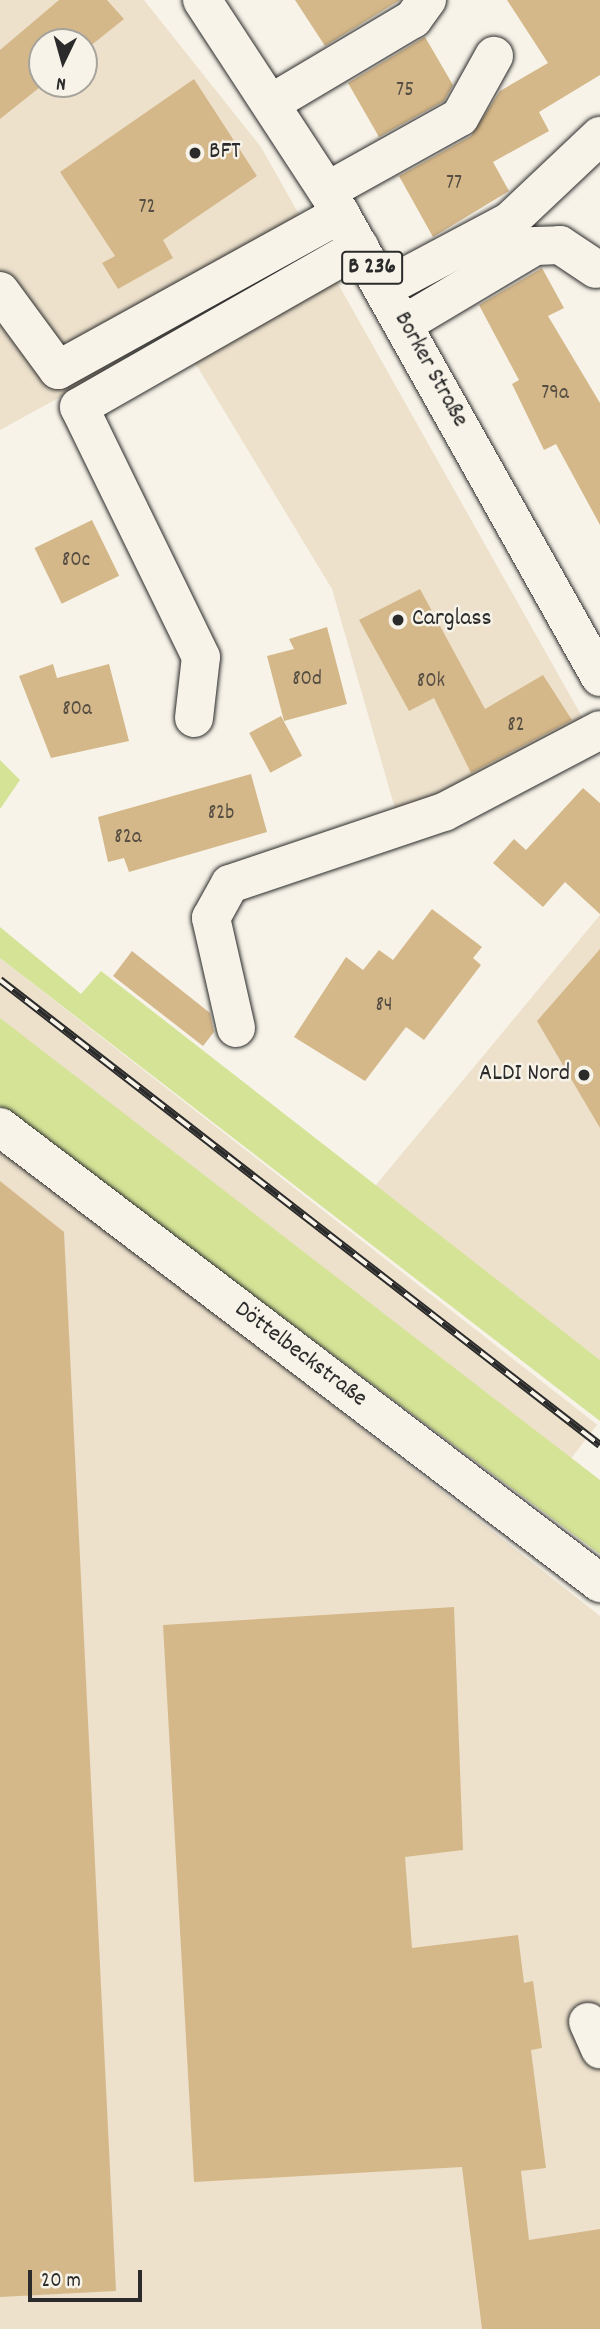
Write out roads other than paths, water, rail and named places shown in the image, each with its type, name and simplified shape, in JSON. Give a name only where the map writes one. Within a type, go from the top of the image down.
[{"type":"main road","name":"Borker Straße","points":[[202,0],[274,102],[334,202],[600,677]]},
{"type":"main road","points":[[274,102],[413,19],[427,0]]},
{"type":"main road","points":[[5,310],[58,370],[334,202],[460,117],[494,56]]},
{"type":"main road","points":[[384,288],[510,221],[600,136]]},
{"type":"main road","points":[[404,324],[535,246],[560,245],[596,269]]},
{"type":"main road","points":[[194,718],[201,657],[79,407],[359,247]]},
{"type":"main road","points":[[236,1028],[211,918],[230,884],[443,812],[600,730]]},
{"type":"main road","name":"Döttelbeckstraße","points":[[0,1128],[600,1583]]},
{"type":"railway","points":[[0,980],[600,1445]]},
{"type":"place","name":"BFT","points":[[195,153]]},
{"type":"place","name":"Carglass","points":[[398,620]]},
{"type":"place","name":"ALDI Nord","points":[[584,1075]]}]
